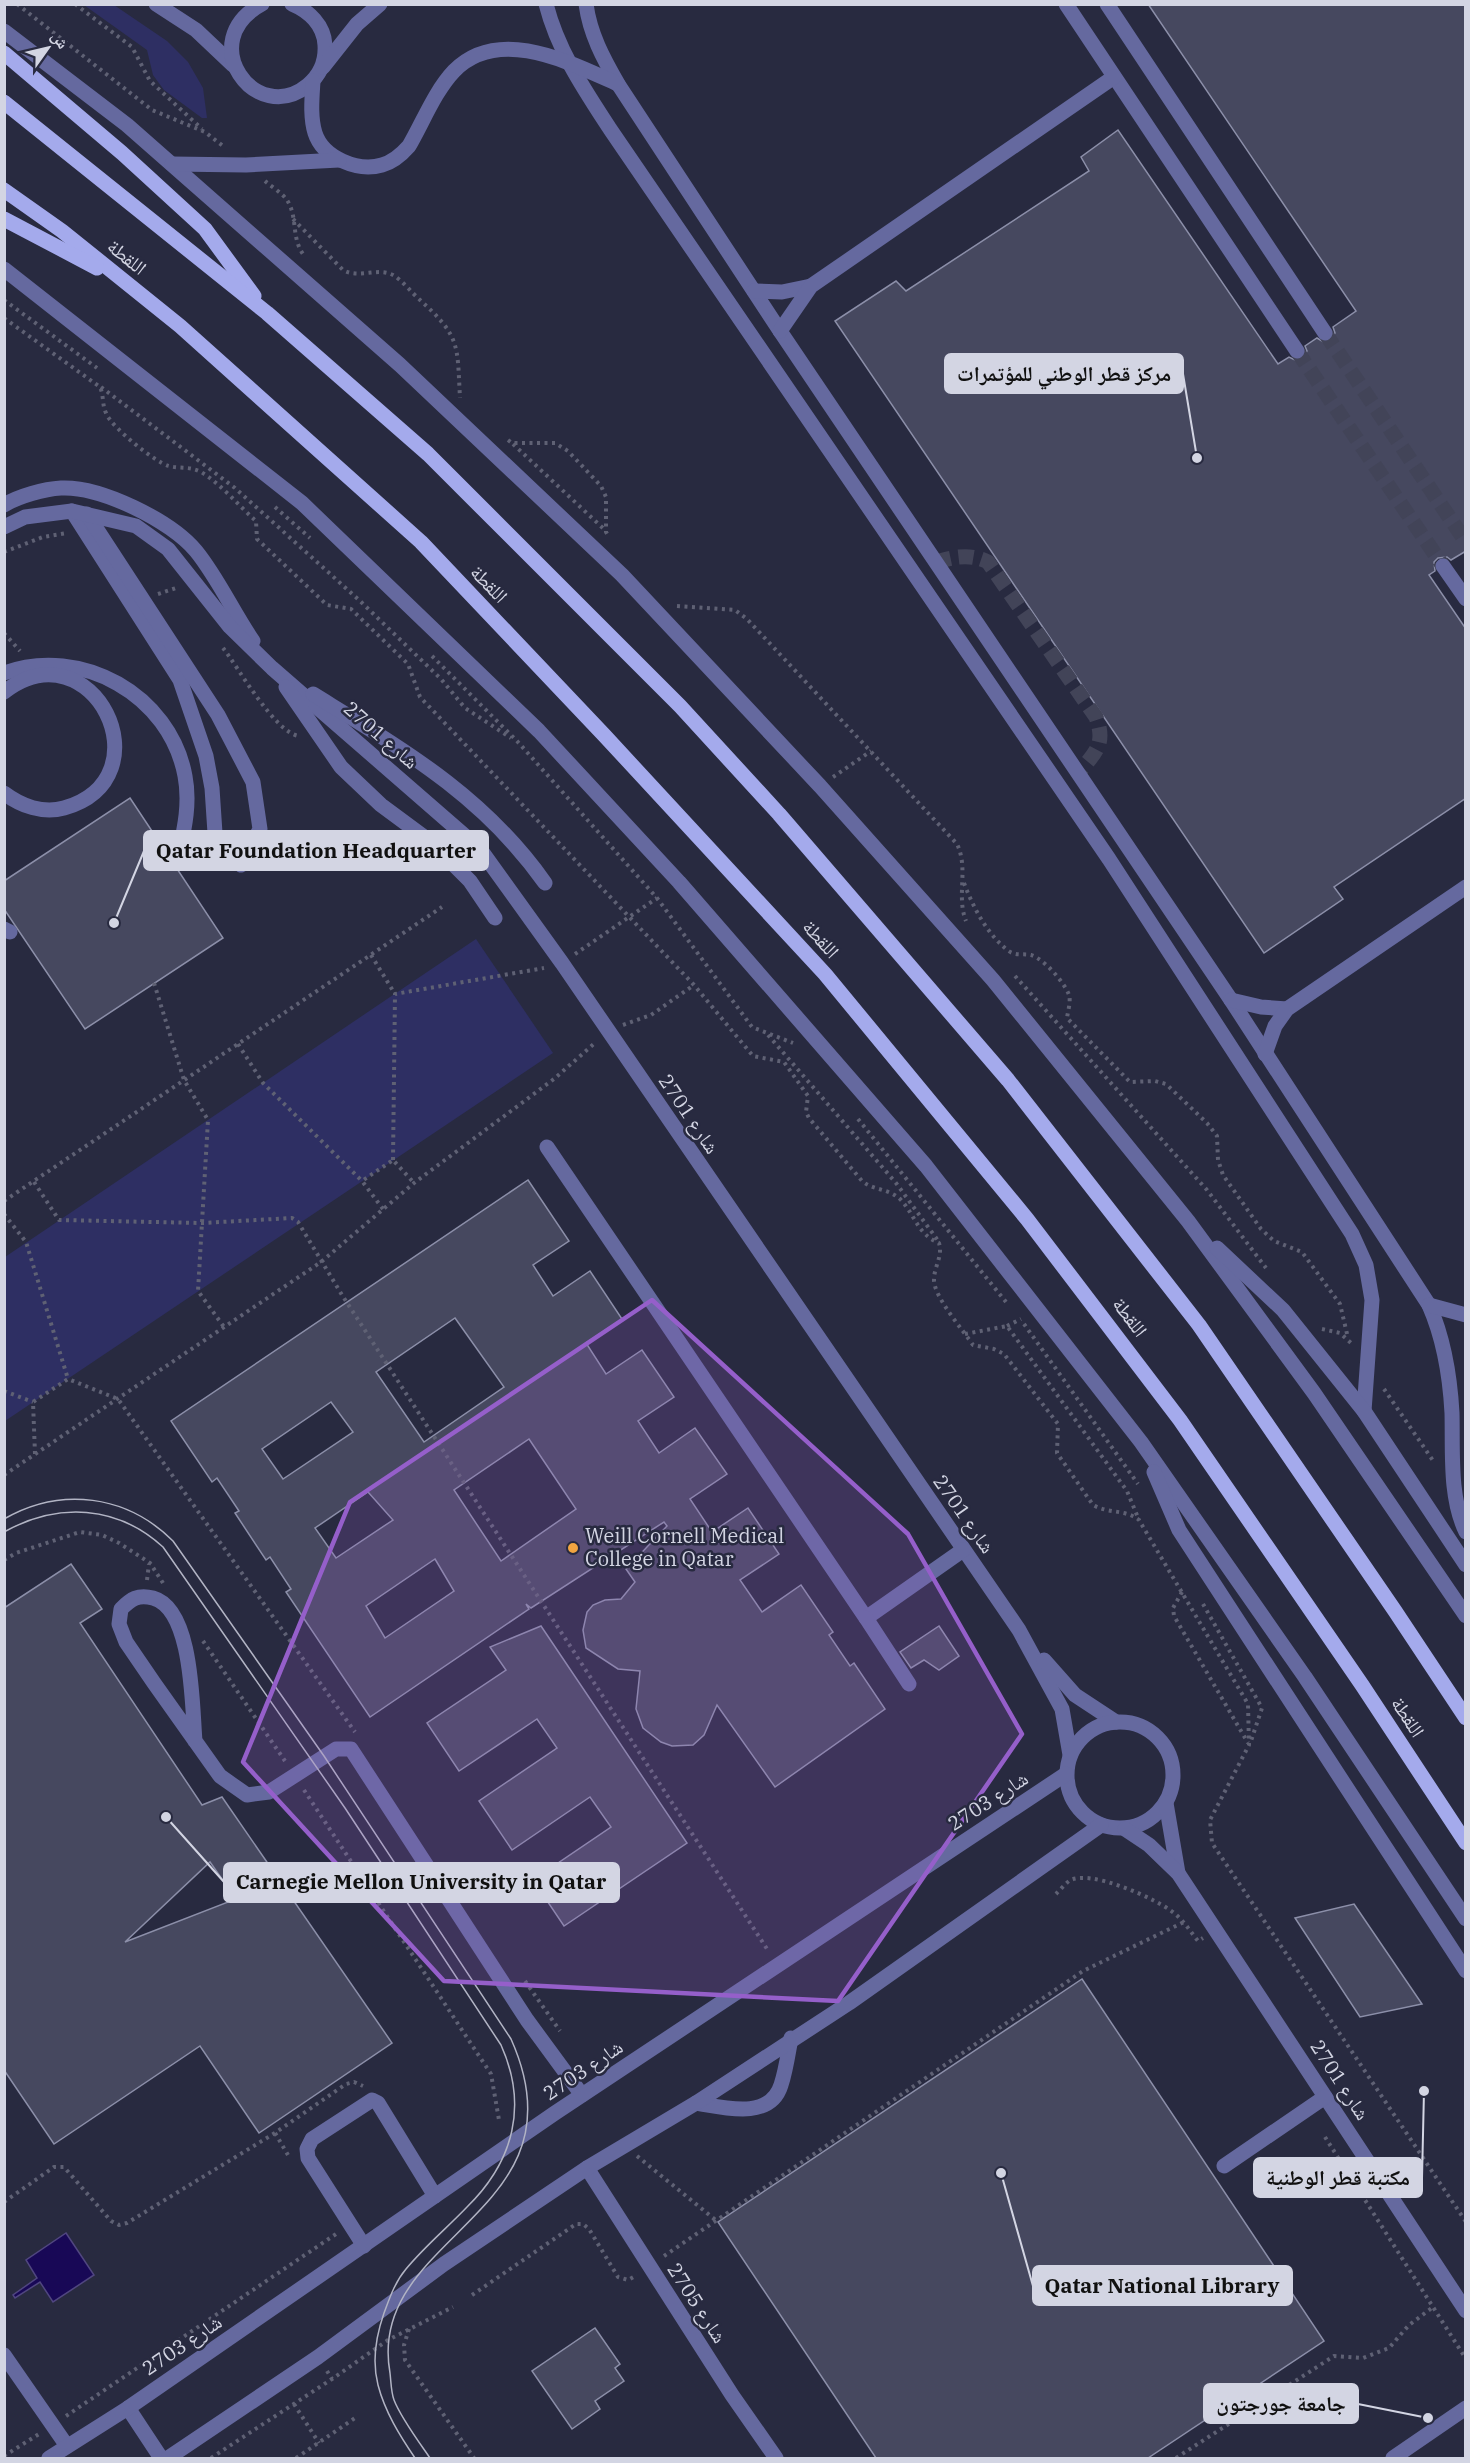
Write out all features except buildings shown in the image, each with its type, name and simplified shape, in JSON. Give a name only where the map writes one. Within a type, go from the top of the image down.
[{"type":"main road","points":[[4,53],[122,153],[205,229],[267,313]]},
{"type":"main road","points":[[4,102],[267,313],[428,454],[680,706],[779,814],[1008,1080],[1199,1325],[1466,1718]]},
{"type":"main road","name":"اللقطة","points":[[4,190],[62,231],[180,326],[421,542],[604,735],[825,974],[1027,1219],[1180,1420],[1362,1685],[1466,1843]]},
{"type":"main road","points":[[4,219],[127,284]]},
{"type":"street","points":[[156,4],[196,30],[233,65],[250,87],[275,97],[296,93],[317,75],[357,24],[380,4]]},
{"type":"street","points":[[233,65],[232,35],[239,21],[262,4]]},
{"type":"street","points":[[292,4],[312,17],[320,28],[325,42],[317,75],[312,114],[315,134],[325,150],[339,160]]},
{"type":"street","points":[[546,4],[552,27],[567,63],[1109,859],[1352,1234],[1366,1265],[1372,1300],[1364,1411]]},
{"type":"street","points":[[586,4],[588,23],[601,56],[618,84],[780,331],[1231,1000],[1429,1305],[1446,1358],[1452,1412],[1453,1471],[1461,1523],[1466,1532]]},
{"type":"street","points":[[588,23],[592,4]]},
{"type":"street","points":[[1066,4],[1297,351]]},
{"type":"street","points":[[1107,4],[1325,333]]},
{"type":"street","points":[[4,31],[128,125],[400,364],[622,575],[820,786],[993,980],[1188,1221],[1314,1393],[1466,1617]]},
{"type":"street","points":[[172,164],[246,165],[339,160],[381,166],[401,155],[409,146],[442,87],[454,72],[470,59],[488,51],[512,49],[567,63],[618,84]]},
{"type":"street","points":[[780,331],[811,286],[1114,77]]},
{"type":"street","points":[[4,269],[302,503],[539,731],[679,882],[926,1166],[1141,1442],[1305,1677],[1466,1919]]},
{"type":"street","points":[[4,280],[79,327]]},
{"type":"street","points":[[754,291],[782,292],[811,286]]},
{"type":"street","name":"شارع 2701","points":[[4,506],[14,499],[62,488],[90,493],[136,508],[164,524],[196,551],[272,668]]},
{"type":"street","points":[[80,512],[143,599],[218,715],[253,782],[260,829],[241,865]]},
{"type":"street","points":[[80,512],[180,680],[206,756],[212,789],[215,833],[206,856]]},
{"type":"street","name":"شارع 2701","points":[[4,527],[25,517],[80,512],[136,526],[168,549],[230,627],[272,668],[480,849],[609,1031],[1019,1630],[1075,1695],[1116,1722]]},
{"type":"street","points":[[1443,566],[1466,598]]},
{"type":"street","points":[[4,673],[69,666],[109,678],[128,689],[158,717],[178,754],[184,774],[187,816],[179,853]]},
{"type":"street","points":[[272,668],[341,767],[381,805],[431,842],[470,881],[495,918]]},
{"type":"street","points":[[272,668],[455,785],[521,849],[545,882]]},
{"type":"street","points":[[4,692],[33,671]]},
{"type":"street","points":[[4,793],[34,808],[59,809],[73,805],[98,788],[113,762],[116,748],[113,725],[104,705],[94,693],[66,678],[33,671]]},
{"type":"street","points":[[1264,1054],[1275,1026],[1287,1009],[1466,887]]},
{"type":"street","points":[[1231,1000],[1261,1007],[1287,1009]]},
{"type":"street","points":[[547,1147],[909,1684]]},
{"type":"street","points":[[1188,1221],[1283,1310],[1364,1411],[1463,1555]]},
{"type":"street","points":[[1429,1305],[1466,1315]]},
{"type":"street","points":[[1141,1442],[1179,1530],[1466,1971]]},
{"type":"street","points":[[866,1618],[963,1550]]},
{"type":"street","points":[[195,1741],[186,1652],[178,1621],[162,1601],[144,1596],[133,1598],[121,1609],[119,1624],[126,1642],[195,1741],[220,1776],[247,1795],[269,1792],[336,1749],[351,1749],[527,2020],[582,2095]]},
{"type":"street","name":"شارع 2701","points":[[1019,1630],[1062,1709],[1070,1755]]},
{"type":"street","points":[[1116,1722],[1132,1723],[1148,1730],[1160,1740],[1169,1754],[1173,1770],[1172,1787],[1166,1803],[1156,1816],[1142,1825],[1125,1829],[1101,1825],[1086,1817],[1075,1805],[1066,1774],[1070,1755],[1077,1743],[1088,1732],[1101,1725],[1116,1722]]},
{"type":"street","name":"شارع 2703","points":[[49,2458],[128,2408],[582,2095],[1066,1774]]},
{"type":"street","name":"شارع 2701","points":[[1166,1803],[1178,1873]]},
{"type":"street","points":[[168,2458],[318,2357],[444,2264],[587,2168],[696,2103],[791,2038],[855,1999],[1101,1825]]},
{"type":"street","name":"شارع 2701","points":[[1125,1829],[1149,1845],[1178,1873],[1466,2311]]},
{"type":"street","points":[[696,2103],[743,2110],[767,2102],[781,2088],[791,2038]]},
{"type":"street","points":[[1224,2166],[1325,2097]]},
{"type":"street","points":[[364,2246],[308,2158],[307,2149],[312,2139],[372,2100],[378,2103],[435,2196]]},
{"type":"street","name":"شارع 2705","points":[[587,2168],[732,2395],[776,2458]]},
{"type":"street","points":[[4,2355],[67,2446]]},
{"type":"street","points":[[128,2408],[161,2458]]},
{"type":"street","points":[[1393,2458],[1466,2408]]},
{"type":"path","points":[[17,4],[152,110],[205,132]]},
{"type":"path","points":[[75,4],[132,47],[150,81],[205,132],[286,198],[293,218],[294,240],[310,261]]},
{"type":"path","points":[[293,218],[343,270],[351,274],[380,272],[393,276],[445,323],[458,348],[460,398]]},
{"type":"path","points":[[4,300],[100,370]]},
{"type":"path","points":[[4,318],[235,488],[359,600],[441,679],[465,708],[517,741]]},
{"type":"path","points":[[100,387],[104,394],[105,413],[115,426],[160,463],[171,467],[190,467],[202,472],[256,521],[257,539],[327,605],[351,609],[408,664],[420,697],[694,985],[753,1056],[784,1062],[808,1096],[806,1112],[809,1118],[862,1181],[869,1187],[887,1190],[901,1200],[922,1232],[939,1243]]},
{"type":"path","points":[[452,391],[468,405]]},
{"type":"path","points":[[500,434],[606,531],[611,541]]},
{"type":"path","points":[[512,443],[555,443],[568,451],[601,486],[606,497],[606,531]]},
{"type":"path","points":[[267,500],[318,546]]},
{"type":"path","points":[[143,599],[175,587],[181,595]]},
{"type":"path","points":[[671,603],[680,607],[735,610],[747,619],[871,751],[957,844],[963,857],[963,912],[967,922]]},
{"type":"path","points":[[220,644],[250,690],[291,735],[301,736],[312,725]]},
{"type":"path","points":[[426,650],[517,741],[657,898],[752,1028],[768,1035],[786,1038],[799,1046]]},
{"type":"path","points":[[820,786],[871,751]]},
{"type":"path","points":[[963,879],[974,909],[1006,949],[1017,956],[1031,955],[1041,961],[1063,985],[1070,996],[1067,1018],[1118,1072],[1130,1082],[1155,1081],[1166,1084],[1207,1123],[1216,1136],[1218,1160],[1223,1175],[1261,1229],[1274,1241],[1302,1252],[1340,1304],[1348,1339]]},
{"type":"path","points":[[395,994],[562,963],[657,898]]},
{"type":"path","points":[[4,1201],[442,907]]},
{"type":"path","points":[[371,955],[395,994],[393,1160],[414,1183]]},
{"type":"path","points":[[1014,975],[1207,1190],[1269,1272]]},
{"type":"path","points":[[154,983],[184,1080],[208,1120],[198,1291],[224,1328]]},
{"type":"path","points":[[4,1475],[321,1262],[414,1183],[554,1079],[609,1031],[651,1015],[694,985]]},
{"type":"path","points":[[768,1035],[896,1183],[939,1243],[942,1253],[934,1279],[937,1291],[973,1345],[994,1349],[1004,1354],[1058,1424],[1057,1453],[1093,1505],[1102,1511],[1129,1512],[1139,1520]]},
{"type":"path","points":[[238,1044],[263,1083],[362,1181],[383,1209]]},
{"type":"path","points":[[857,1117],[1020,1319],[1141,1489]]},
{"type":"path","points":[[362,1181],[393,1160]]},
{"type":"path","points":[[34,1182],[59,1220],[202,1223],[292,1218],[301,1226],[321,1262],[777,1966]]},
{"type":"path","points":[[4,1214],[26,1242],[68,1379]]},
{"type":"path","points":[[965,1334],[1007,1326],[1020,1319]]},
{"type":"path","points":[[1007,1326],[1127,1491],[1139,1520],[1248,1704],[1249,1745]]},
{"type":"path","points":[[1313,1327],[1340,1333],[1348,1339],[1437,1467]]},
{"type":"path","points":[[68,1379],[118,1398]]},
{"type":"path","points":[[33,1402],[68,1379]]},
{"type":"path","points":[[4,1391],[33,1402]]},
{"type":"path","points":[[33,1402],[35,1454]]},
{"type":"path","points":[[1182,1592],[1173,1608],[1174,1616],[1249,1745]]},
{"type":"path","points":[[1201,1600],[1262,1708],[1258,1725],[1249,1745],[1210,1820],[1212,1843],[1466,2222]]},
{"type":"path","points":[[1056,1894],[1070,1880],[1085,1877],[1113,1884],[1151,1899],[1184,1922],[1198,1941],[1206,1936]]},
{"type":"path","points":[[658,2260],[718,2222],[1083,1971],[1184,1922]]},
{"type":"path","points":[[4,2202],[54,2167],[64,2168],[111,2221],[119,2225],[128,2223],[275,2133],[345,2084],[354,2082],[361,2084],[372,2100]]},
{"type":"path","points":[[275,2133],[294,2163]]},
{"type":"path","points":[[1325,2137],[1466,2359]]},
{"type":"path","points":[[627,2146],[644,2164],[718,2222]]},
{"type":"path","points":[[63,2418],[337,2233],[331,2223]]},
{"type":"path","points":[[472,2295],[576,2224],[583,2224],[589,2229],[618,2277],[628,2280],[640,2273]]},
{"type":"path","points":[[211,2458],[410,2328],[453,2307]]},
{"type":"path","points":[[1176,2458],[1334,2356],[1363,2358],[1389,2348],[1409,2325],[1433,2307]]},
{"type":"path","points":[[410,2328],[404,2344],[405,2360],[474,2458]]},
{"type":"path","points":[[1459,2348],[1466,2343]]},
{"type":"path","points":[[324,2366],[332,2379]]},
{"type":"path","points":[[294,2404],[319,2443]]},
{"type":"path","points":[[296,2458],[357,2416]]},
{"type":"path","points":[[4,2456],[41,2433]]},
{"type":"highlighted area","points":[[652,1300],[908,1534],[1022,1734],[838,2001],[444,1981],[243,1762],[350,1502]]},
{"type":"shaded area","points":[[84,5],[114,5],[167,41],[188,62],[203,88],[207,118],[202,118],[164,90],[153,75],[147,50]]},
{"type":"shaded area","points":[[476,939],[553,1053],[5,1421],[5,1257]]},
{"type":"shaded area","points":[[66,2233],[94,2275],[53,2302],[40,2282],[15,2298],[13,2295],[37,2278],[26,2260]]},
{"type":"tunnel","points":[[1325,333],[1466,542]]},
{"type":"tunnel","points":[[1297,351],[1443,566]]},
{"type":"tunnel","points":[[936,562],[956,557],[981,559],[988,562],[1096,717],[1100,734],[1098,747],[1079,772]]},
{"type":"tram line","points":[[4,1519],[48,1502],[70,1499],[93,1500],[114,1505],[135,1514],[155,1525],[173,1541],[324,1756],[511,2039],[527,2098],[522,2146],[501,2185],[409,2287],[391,2326],[390,2373],[393,2397],[406,2422],[430,2458]]},
{"type":"tram line","points":[[4,1532],[24,1522],[45,1516],[66,1512],[86,1512],[126,1523],[145,1533],[163,1547],[345,1808],[501,2045],[514,2089],[512,2131],[506,2151],[496,2171],[483,2189],[402,2274],[391,2295],[379,2331],[375,2358],[378,2385],[389,2414],[415,2458]]},
{"type":"place","name":"مركز قطر الوطني للمؤتمرات","points":[[1197,458]]},
{"type":"place","name":"Qatar Foundation Headquarter","points":[[114,923]]},
{"type":"place","name":"Weill Cornell Medical College in Qatar","points":[[573,1548]]},
{"type":"place","name":"Carnegie Mellon University in Qatar","points":[[166,1817]]},
{"type":"place","name":"مكتبة قطر الوطنية","points":[[1424,2091]]},
{"type":"place","name":"Qatar National Library","points":[[1001,2173]]},
{"type":"place","name":"جامعة جورجتون","points":[[1428,2418]]}]
